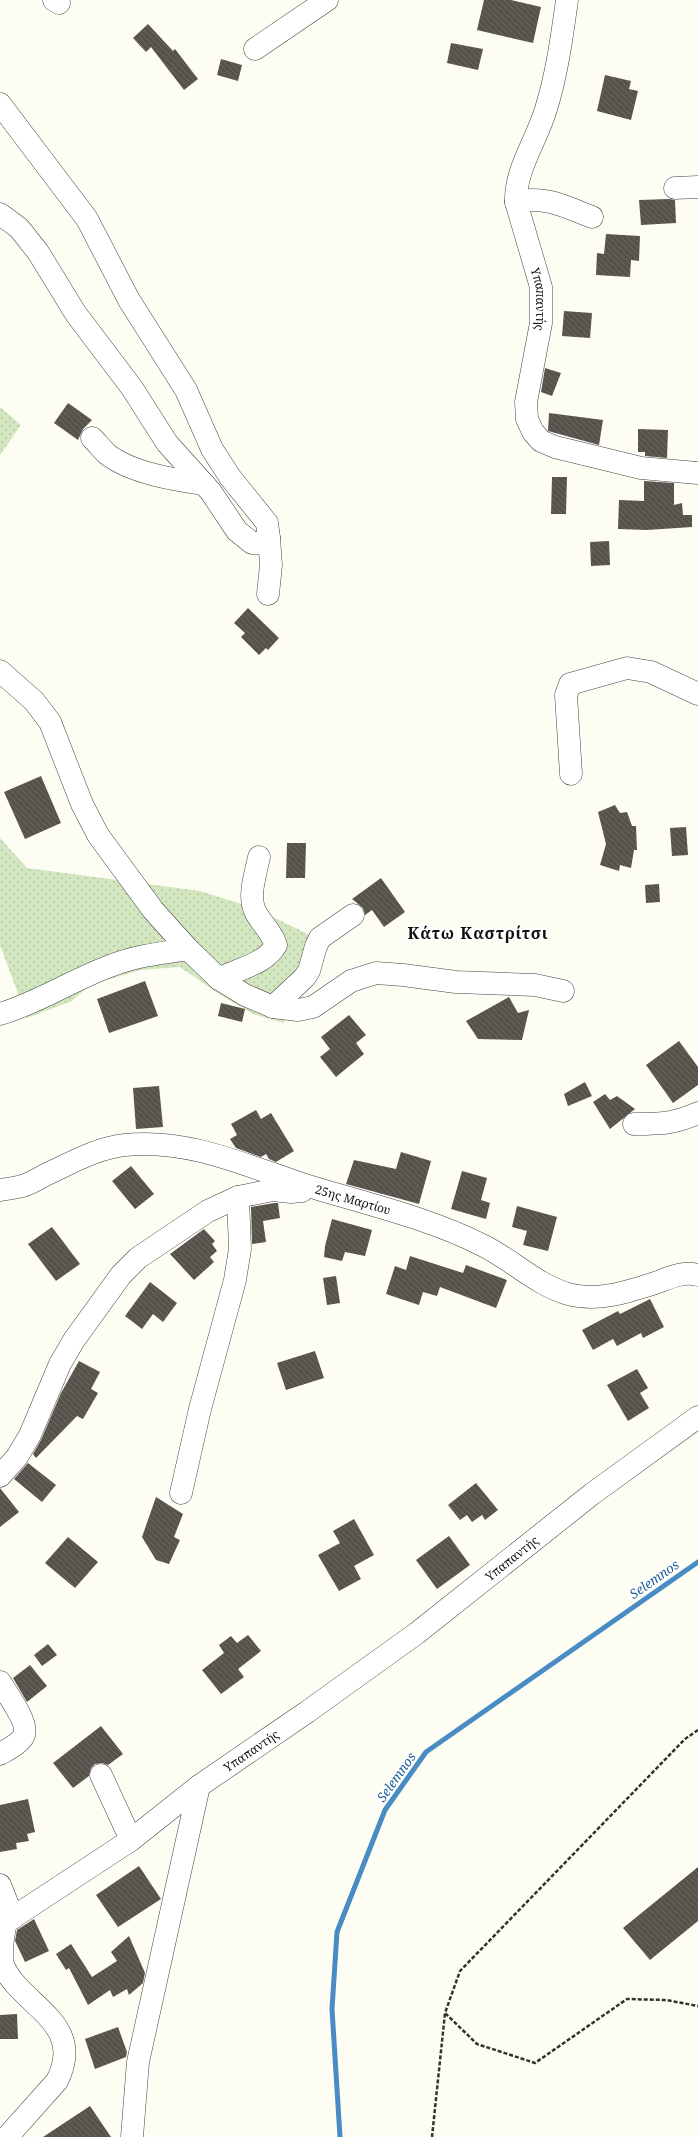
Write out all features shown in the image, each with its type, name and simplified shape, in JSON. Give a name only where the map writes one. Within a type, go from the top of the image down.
[{"type":"street","points":[[255,49],[327,0]]},
{"type":"street","name":"Υπαπαντής","points":[[567,0],[561,43],[547,108],[519,177],[516,202],[541,287],[541,323],[526,402],[527,419],[533,432],[541,441],[555,447],[641,468],[698,472]]},
{"type":"street","points":[[0,104],[87,219],[129,300],[186,390],[212,449],[230,477],[267,523],[271,564],[268,594]]},
{"type":"street","points":[[675,188],[698,187]]},
{"type":"street","points":[[516,202],[530,198],[547,200],[592,217]]},
{"type":"street","points":[[0,214],[19,228],[33,245],[76,314],[132,388],[167,443],[204,484],[238,531],[245,539],[259,544],[265,543],[269,538]]},
{"type":"street","points":[[92,438],[107,454],[131,466],[165,476],[204,484]]},
{"type":"street","points":[[570,774],[566,695],[570,684],[627,668],[651,672],[698,694]]},
{"type":"street","points":[[0,671],[43,710],[50,722],[82,804],[98,835],[153,910],[188,949],[219,978],[244,995],[273,1007],[298,1010],[313,1008],[351,981],[376,973],[456,982],[534,985],[563,991]]},
{"type":"street","points":[[219,978],[264,958],[276,945],[272,934],[256,913],[254,905],[254,882],[259,856]]},
{"type":"street","points":[[273,1007],[304,978],[309,971],[316,946],[320,938],[353,914]]},
{"type":"street","points":[[0,1014],[40,998],[110,966],[139,956],[188,949]]},
{"type":"street","points":[[634,1124],[665,1124],[679,1121],[698,1113]]},
{"type":"street","name":"25ης Μαρτίου","points":[[0,1190],[23,1186],[95,1151],[123,1145],[154,1143],[191,1148],[436,1225],[485,1246],[548,1285],[567,1294],[589,1298],[613,1296],[679,1275],[698,1275]]},
{"type":"street","points":[[0,1476],[17,1457],[30,1435],[60,1364],[74,1340],[121,1275],[138,1258],[208,1211],[238,1197],[274,1190],[291,1192],[302,1190],[306,1185]]},
{"type":"street","points":[[181,1493],[200,1410],[235,1280],[240,1249],[238,1197]]},
{"type":"street","name":"Υπαπαντής","points":[[6,1921],[131,1840],[199,1786],[307,1712],[417,1632],[592,1494],[698,1418]]},
{"type":"street","points":[[0,1682],[22,1718],[25,1728],[24,1735],[20,1740],[0,1754]]},
{"type":"street","points":[[102,1775],[131,1840]]},
{"type":"street","points":[[132,2137],[138,2062],[199,1786]]},
{"type":"street","points":[[0,1885],[6,1921],[0,1952],[2,1964],[10,1977],[43,2010],[56,2027],[63,2042],[64,2057],[62,2070],[57,2081],[7,2137]]},
{"type":"path","points":[[432,2137],[445,2012],[460,1971],[685,1739],[698,1730]]},
{"type":"path","points":[[445,2012],[477,2044],[535,2063],[627,1999],[666,2000],[698,2006]]},
{"type":"green space","points":[[0,407],[21,425],[0,455]]},
{"type":"green space","points":[[0,838],[27,868],[200,891],[254,908],[310,935],[284,1023],[253,1014],[219,994],[180,967],[140,970],[90,985],[72,1001],[27,1018],[0,945]]},
{"type":"building","points":[[484,0],[511,0],[541,7],[533,43],[477,30]]},
{"type":"building","points":[[148,24],[173,51],[175,49],[198,79],[184,90],[151,47],[146,52],[133,38]]},
{"type":"building","points":[[451,43],[483,49],[478,70],[447,63]]},
{"type":"building","points":[[221,59],[242,65],[238,81],[217,75]]},
{"type":"building","points":[[605,75],[631,81],[629,89],[638,91],[631,120],[597,111]]},
{"type":"building","points":[[639,200],[675,200],[676,223],[641,225]]},
{"type":"building","points":[[606,234],[640,236],[639,261],[631,260],[630,277],[596,275],[597,253],[604,254]]},
{"type":"building","points":[[564,311],[592,313],[590,338],[562,336]]},
{"type":"building","points":[[545,368],[561,373],[552,396],[541,392]]},
{"type":"building","points":[[68,403],[92,420],[83,429],[78,440],[54,423]]},
{"type":"building","points":[[549,413],[603,420],[599,445],[548,431]]},
{"type":"building","points":[[638,429],[668,430],[667,458],[645,456],[645,452],[638,452]]},
{"type":"building","points":[[552,477],[567,477],[566,514],[551,514]]},
{"type":"building","points":[[644,481],[674,483],[674,505],[682,503],[683,515],[692,515],[692,527],[647,530],[618,529],[619,500],[644,501]]},
{"type":"building","points":[[609,541],[610,565],[591,566],[590,542]]},
{"type":"building","points":[[248,608],[279,638],[268,650],[266,648],[259,655],[241,637],[245,633],[234,623]]},
{"type":"building","points":[[41,776],[61,823],[25,839],[4,792]]},
{"type":"building","points":[[615,805],[620,813],[627,812],[632,826],[636,826],[637,850],[634,850],[631,868],[620,865],[619,871],[600,865],[606,844],[598,812]]},
{"type":"building","points":[[686,827],[688,855],[672,856],[670,828]]},
{"type":"building","points":[[287,843],[306,843],[305,878],[286,878]]},
{"type":"building","points":[[381,878],[405,912],[384,927],[372,910],[365,915],[363,908],[352,899]]},
{"type":"building","points":[[659,884],[660,902],[646,903],[645,885]]},
{"type":"building","points":[[145,981],[158,1016],[109,1033],[97,999]]},
{"type":"building","points":[[509,997],[518,1013],[529,1010],[522,1040],[478,1039],[466,1021]]},
{"type":"building","points":[[221,1003],[245,1009],[242,1022],[218,1016]]},
{"type":"building","points":[[349,1015],[366,1035],[356,1043],[364,1054],[336,1077],[320,1057],[330,1049],[321,1037]]},
{"type":"building","points":[[679,1041],[698,1067],[698,1085],[673,1103],[646,1065]]},
{"type":"building","points":[[585,1082],[592,1096],[568,1106],[564,1094]]},
{"type":"building","points":[[159,1086],[163,1127],[136,1129],[133,1088]]},
{"type":"building","points":[[605,1094],[610,1100],[617,1096],[635,1109],[610,1129],[593,1102]]},
{"type":"building","points":[[256,1110],[261,1119],[271,1113],[294,1151],[276,1162],[269,1159],[266,1154],[261,1157],[236,1148],[230,1139],[237,1135],[231,1124]]},
{"type":"building","points":[[401,1152],[431,1161],[419,1204],[346,1184],[354,1160],[396,1169]]},
{"type":"building","points":[[131,1166],[154,1194],[135,1209],[112,1181]]},
{"type":"building","points":[[462,1171],[487,1178],[481,1200],[490,1203],[486,1219],[451,1209]]},
{"type":"building","points":[[278,1203],[280,1218],[263,1221],[266,1242],[252,1244],[251,1207]]},
{"type":"building","points":[[517,1206],[557,1217],[548,1251],[523,1245],[527,1231],[512,1227]]},
{"type":"building","points":[[332,1219],[372,1230],[365,1256],[345,1252],[342,1261],[324,1257],[325,1246]]},
{"type":"building","points":[[52,1227],[80,1264],[56,1281],[28,1244]]},
{"type":"building","points":[[204,1229],[215,1241],[212,1244],[217,1251],[210,1257],[214,1262],[194,1280],[170,1254]]},
{"type":"building","points":[[410,1256],[463,1273],[466,1265],[507,1280],[496,1308],[440,1287],[437,1296],[423,1292],[419,1305],[386,1294],[395,1266],[406,1270]]},
{"type":"building","points":[[336,1276],[340,1303],[327,1305],[323,1278]]},
{"type":"building","points":[[150,1282],[177,1303],[163,1322],[153,1314],[142,1329],[125,1316]]},
{"type":"building","points":[[650,1299],[664,1327],[643,1338],[641,1333],[617,1346],[613,1339],[593,1350],[582,1330],[618,1311],[620,1314]]},
{"type":"building","points":[[315,1351],[324,1378],[286,1390],[277,1363]]},
{"type":"building","points":[[79,1361],[100,1372],[91,1389],[98,1393],[83,1419],[77,1416],[36,1458],[33,1454],[41,1440],[61,1393]]},
{"type":"building","points":[[637,1369],[648,1388],[640,1393],[649,1408],[628,1421],[607,1385]]},
{"type":"building","points":[[28,1463],[56,1485],[42,1502],[14,1479]]},
{"type":"building","points":[[476,1483],[498,1510],[485,1520],[482,1515],[472,1522],[467,1515],[460,1520],[448,1505]]},
{"type":"building","points":[[0,1488],[19,1512],[0,1527]]},
{"type":"building","points":[[156,1497],[183,1514],[174,1537],[180,1540],[169,1564],[156,1560],[142,1537]]},
{"type":"building","points":[[354,1519],[374,1555],[354,1566],[361,1579],[339,1591],[318,1555],[340,1543],[333,1531]]},
{"type":"building","points":[[449,1536],[470,1565],[437,1589],[416,1560]]},
{"type":"building","points":[[68,1537],[98,1562],[75,1588],[45,1563]]},
{"type":"building","points":[[248,1635],[261,1651],[238,1669],[244,1677],[221,1694],[202,1670],[224,1653],[219,1645],[231,1636],[237,1643]]},
{"type":"building","points":[[48,1644],[57,1655],[42,1666],[34,1655]]},
{"type":"building","points":[[30,1665],[47,1686],[27,1702],[13,1678]]},
{"type":"building","points":[[101,1726],[123,1754],[108,1765],[102,1763],[95,1764],[91,1768],[89,1776],[73,1788],[53,1763]]},
{"type":"building","points":[[28,1799],[35,1832],[27,1834],[29,1841],[16,1843],[17,1849],[0,1852],[0,1805]]},
{"type":"building","points":[[139,1866],[161,1899],[118,1927],[96,1895]]},
{"type":"building","points":[[698,1867],[698,1921],[650,1960],[623,1928]]},
{"type":"building","points":[[34,1919],[49,1951],[25,1962],[15,1941],[17,1930]]},
{"type":"building","points":[[129,1936],[145,1973],[143,1983],[129,1995],[127,1989],[113,1997],[110,1990],[88,2005],[69,1968],[66,1970],[56,1954],[71,1944],[92,1977],[117,1961],[111,1952]]},
{"type":"building","points":[[17,2014],[18,2039],[0,2039],[0,2015]]},
{"type":"building","points":[[118,2027],[127,2052],[126,2057],[95,2069],[85,2039]]},
{"type":"building","points":[[90,2106],[111,2137],[43,2137]]},
{"type":"waterway","name":"Selemnos","points":[[340,2137],[332,2009],[337,1932],[385,1810],[426,1752],[698,1562]]},
{"type":"district","name":"Κάτω Καστρίτσι","points":[[478,933]]}]
